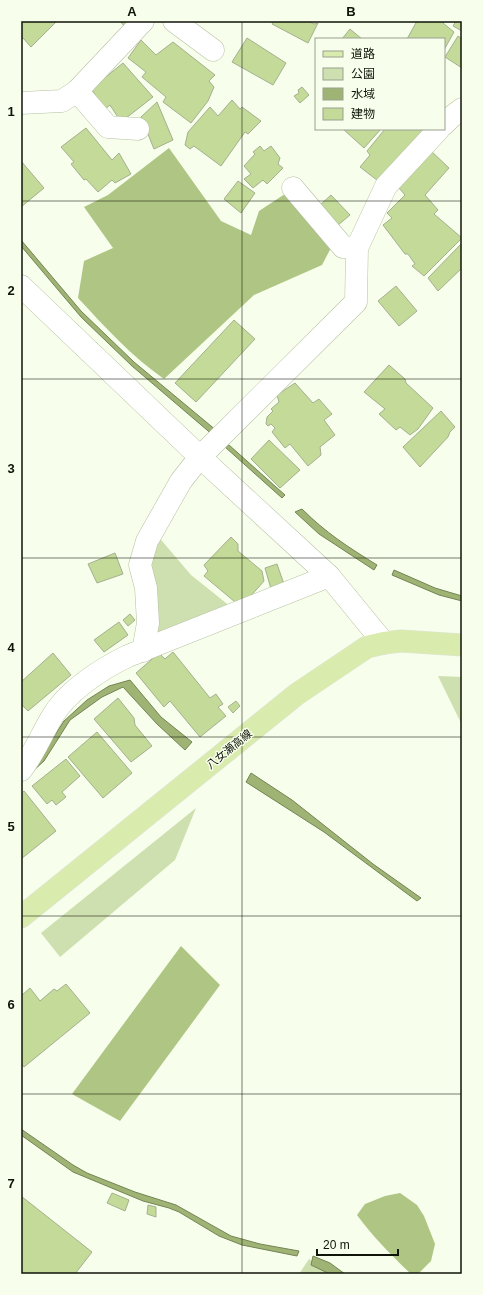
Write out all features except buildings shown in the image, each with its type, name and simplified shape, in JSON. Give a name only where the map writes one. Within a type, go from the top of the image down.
[{"type":"main road","name":"八女瀬高線","points":[[21,917],[298,694],[367,647],[401,641],[462,645]]},
{"type":"street","points":[[21,103],[62,101],[77,91],[143,21]]},
{"type":"street","points":[[174,21],[213,50]]},
{"type":"street","points":[[77,91],[108,127],[138,129]]},
{"type":"street","points":[[445,123],[462,109]]},
{"type":"street","points":[[143,651],[148,623],[146,588],[140,565],[147,541],[181,481],[200,457],[356,302],[357,248],[386,186],[438,130]]},
{"type":"street","points":[[293,188],[343,247],[357,248]]},
{"type":"street","points":[[21,286],[200,457],[329,576],[384,643]]},
{"type":"street","points":[[21,770],[30,759],[52,716],[68,696],[107,666],[128,656],[329,576]]},
{"type":"green space","points":[[156,534],[191,575],[231,607],[157,636],[147,561]]},
{"type":"green space","points":[[438,676],[462,677],[462,725]]},
{"type":"green space","points":[[196,808],[175,860],[60,957],[41,933]]},
{"type":"green space","points":[[309,1259],[330,1274],[299,1274]]},
{"type":"shaded area","points":[[169,148],[221,221],[251,235],[259,211],[288,192],[333,244],[322,265],[254,295],[164,379],[129,351],[78,298],[84,261],[113,248],[84,207],[108,195]]},
{"type":"shaded area","points":[[181,946],[220,985],[120,1121],[72,1094]]},
{"type":"shaded area","points":[[400,1193],[417,1205],[424,1216],[435,1244],[431,1261],[418,1274],[411,1274],[389,1253],[357,1215],[365,1204],[385,1196]]},
{"type":"water","points":[[21,240],[81,311],[134,362],[217,431],[214,436],[132,366],[81,317],[21,246]]},
{"type":"water","points":[[229,445],[285,495],[282,498],[225,447]]},
{"type":"water","points":[[302,509],[338,539],[377,565],[374,570],[319,534],[295,512]]},
{"type":"water","points":[[394,570],[435,588],[462,596],[462,601],[439,595],[392,575]]},
{"type":"water","points":[[130,680],[161,717],[192,742],[185,750],[157,724],[123,687],[102,697],[70,720],[44,761],[21,782],[21,778],[40,758],[64,721],[87,700],[109,686]]},
{"type":"water","points":[[251,773],[292,800],[373,864],[421,898],[417,901],[324,832],[246,782]]},
{"type":"water","points":[[21,1129],[87,1173],[135,1192],[176,1205],[231,1236],[260,1244],[299,1251],[297,1256],[242,1245],[219,1236],[179,1212],[143,1201],[73,1172],[21,1135]]},
{"type":"water","points":[[313,1256],[330,1263],[345,1274],[330,1274],[311,1265]]}]
